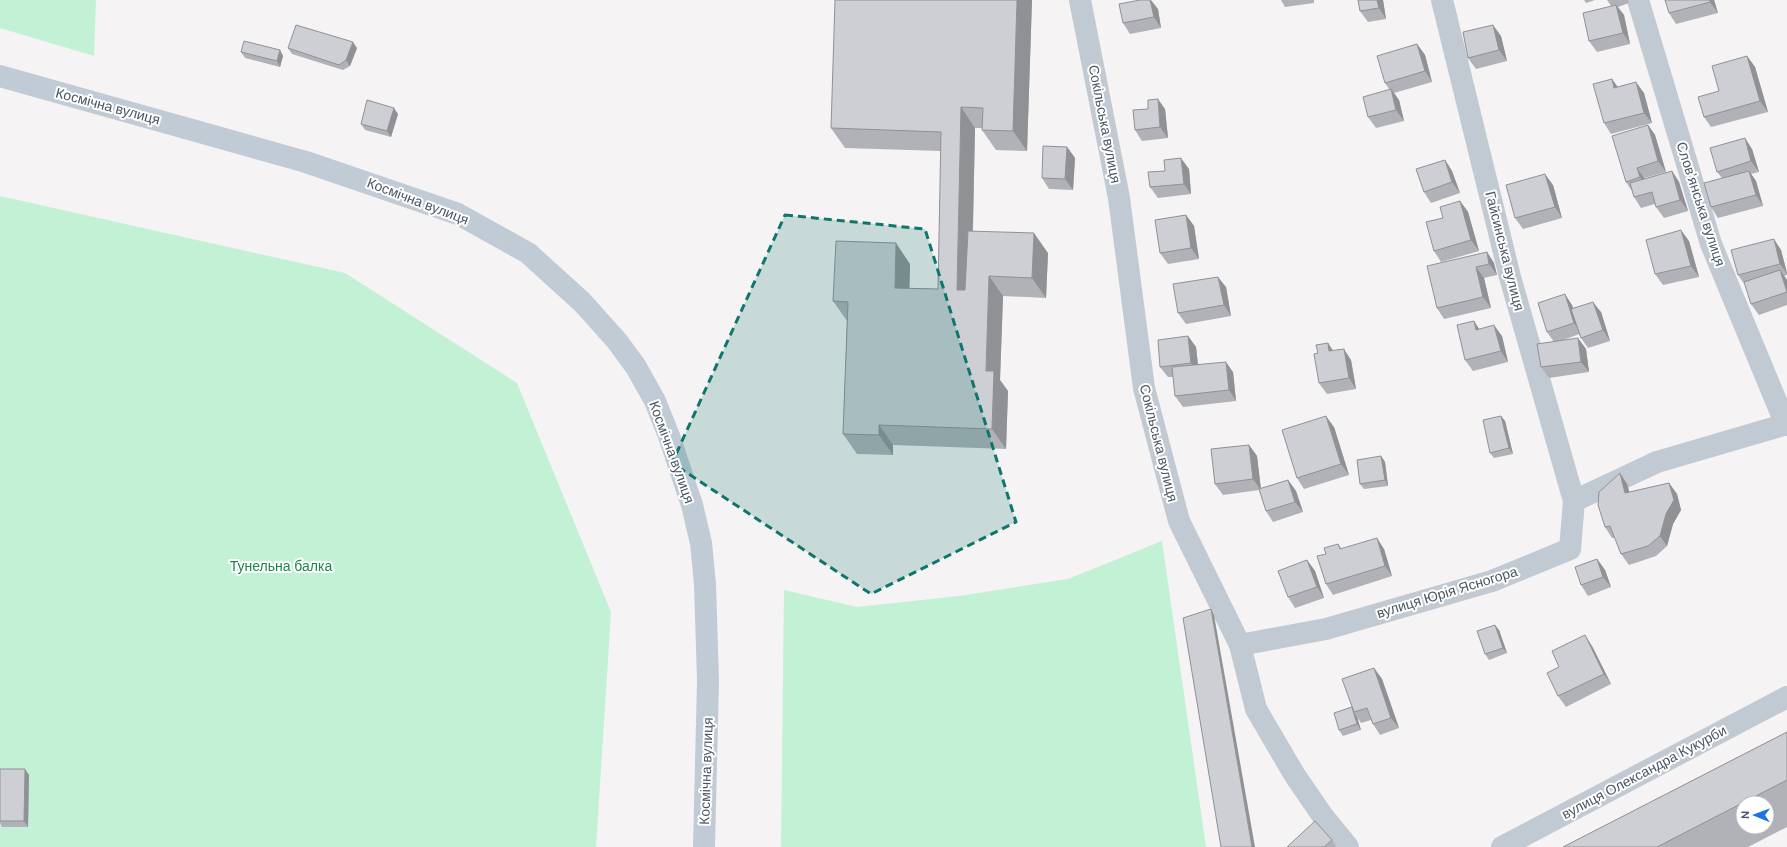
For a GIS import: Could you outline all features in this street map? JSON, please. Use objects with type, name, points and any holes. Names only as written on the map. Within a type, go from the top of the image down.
[{"type":"main road","name":"Космічна вулиця","points":[[0,76],[306,162],[458,214],[528,253],[582,302],[617,340],[636,367],[655,401],[669,436],[692,505],[700,543],[705,584],[708,680],[704,847]]},
{"type":"street","name":"Сокільська вулиця","points":[[1080,0],[1119,198],[1144,388],[1179,521],[1240,645],[1256,709],[1294,774],[1322,815],[1348,847]]},
{"type":"street","name":"Гайсинська вулиця","points":[[1442,0],[1510,277],[1574,501]]},
{"type":"street","name":"Словʼянська вулиця","points":[[1638,0],[1711,244],[1786,424]]},
{"type":"street","points":[[1574,501],[1656,462],[1786,424]]},
{"type":"street","name":"вулиця Юрія Ясногора","points":[[1240,645],[1326,629],[1492,581],[1570,549],[1574,501]]},
{"type":"street","name":"вулиця Олександра Кукурби","points":[[1502,847],[1787,697]]},
{"type":"highlighted area","points":[[785,215],[925,229],[1016,522],[871,594],[672,463]]},
{"type":"green space","points":[[0,0],[96,0],[94,56],[0,28]]},
{"type":"green space","name":"Тунельна балка","points":[[0,196],[345,273],[517,383],[611,612],[596,847],[0,847]]},
{"type":"green space","points":[[1162,541],[1206,847],[781,847],[784,590],[857,607],[959,596],[1068,579]]},
{"type":"building","points":[[835,0],[1017,0],[1013,131],[982,130],[983,108],[961,107],[957,290],[965,290],[968,231],[1034,233],[1032,278],[989,276],[986,371],[994,371],[992,429],[879,425],[879,435],[843,434],[848,302],[833,301],[836,241],[896,243],[895,288],[938,289],[941,132],[831,128]]},
{"type":"building","points":[[1140,0],[1150,0],[1154,17],[1123,23],[1119,4]]},
{"type":"building","points":[[1358,0],[1377,0],[1379,8],[1360,11]]},
{"type":"building","points":[[1665,0],[1710,0],[1710,2],[1669,13]]},
{"type":"building","points":[[1616,5],[1623,33],[1589,41],[1583,13]]},
{"type":"building","points":[[296,25],[353,42],[346,60],[339,65],[288,48]]},
{"type":"building","points":[[1493,25],[1499,50],[1468,58],[1463,32]]},
{"type":"building","points":[[244,41],[280,50],[277,61],[241,52]]},
{"type":"building","points":[[1417,44],[1425,71],[1385,83],[1377,56]]},
{"type":"building","points":[[1747,56],[1760,101],[1704,117],[1698,97],[1719,91],[1712,66]]},
{"type":"building","points":[[1612,79],[1614,88],[1636,82],[1644,113],[1604,123],[1593,84]]},
{"type":"building","points":[[1391,89],[1396,110],[1368,117],[1363,97]]},
{"type":"building","points":[[1158,99],[1160,127],[1135,130],[1133,110],[1148,109],[1148,100]]},
{"type":"building","points":[[367,100],[394,108],[387,131],[361,124]]},
{"type":"building","points":[[1648,125],[1658,161],[1637,168],[1640,177],[1626,182],[1612,136]]},
{"type":"building","points":[[1745,138],[1751,161],[1717,172],[1710,148]]},
{"type":"building","points":[[1043,146],[1067,147],[1065,179],[1042,178]]},
{"type":"building","points":[[1181,158],[1184,184],[1150,187],[1148,172],[1165,171],[1164,160]]},
{"type":"building","points":[[1445,160],[1452,182],[1424,192],[1416,169]]},
{"type":"building","points":[[1672,171],[1680,200],[1656,207],[1652,192],[1634,197],[1630,183]]},
{"type":"building","points":[[1749,171],[1756,195],[1711,207],[1704,183]]},
{"type":"building","points":[[1545,174],[1555,207],[1515,218],[1506,185]]},
{"type":"building","points":[[1460,201],[1471,240],[1434,251],[1426,222],[1443,218],[1440,207]]},
{"type":"building","points":[[1186,215],[1191,248],[1160,253],[1155,220]]},
{"type":"building","points":[[1681,230],[1691,266],[1655,274],[1646,240]]},
{"type":"building","points":[[1774,239],[1780,264],[1738,275],[1731,250]]},
{"type":"building","points":[[1487,252],[1489,264],[1476,267],[1483,297],[1437,308],[1427,266]]},
{"type":"building","points":[[1780,270],[1787,292],[1751,304],[1744,282]]},
{"type":"building","points":[[1218,277],[1224,305],[1178,313],[1173,284]]},
{"type":"building","points":[[1565,294],[1574,323],[1547,332],[1538,303]]},
{"type":"building","points":[[1593,302],[1603,330],[1581,338],[1571,309]]},
{"type":"building","points":[[1474,321],[1476,330],[1494,325],[1501,351],[1465,360],[1457,325]]},
{"type":"building","points":[[1188,336],[1191,363],[1160,367],[1158,340]]},
{"type":"building","points":[[1578,338],[1581,362],[1541,367],[1537,344]]},
{"type":"building","points":[[1328,343],[1329,351],[1344,349],[1349,378],[1319,383],[1314,354],[1318,353],[1316,345]]},
{"type":"building","points":[[1226,362],[1229,390],[1175,396],[1172,367]]},
{"type":"building","points":[[1326,416],[1341,464],[1297,478],[1282,430]]},
{"type":"building","points":[[1501,416],[1509,448],[1490,453],[1483,420]]},
{"type":"building","points":[[1249,445],[1253,479],[1215,484],[1211,449]]},
{"type":"building","points":[[1381,456],[1385,480],[1360,484],[1357,460]]},
{"type":"building","points":[[1620,473],[1625,493],[1669,483],[1674,500],[1666,514],[1660,536],[1648,546],[1621,554],[1610,526],[1605,527],[1598,505],[1599,492]]},
{"type":"building","points":[[1288,480],[1295,502],[1266,511],[1259,489]]},
{"type":"building","points":[[1377,538],[1385,566],[1326,584],[1317,556],[1326,554],[1324,548],[1338,544],[1340,549]]},
{"type":"building","points":[[1597,559],[1603,577],[1581,585],[1575,567]]},
{"type":"building","points":[[1307,560],[1317,587],[1288,597],[1278,571]]},
{"type":"building","points":[[1211,609],[1252,847],[1221,847],[1183,618]]},
{"type":"building","points":[[1495,625],[1503,648],[1485,654],[1477,631]]},
{"type":"building","points":[[1585,635],[1604,674],[1558,696],[1547,673],[1559,667],[1552,651]]},
{"type":"building","points":[[1374,668],[1391,718],[1373,724],[1367,708],[1354,712],[1342,679]]},
{"type":"building","points":[[1352,707],[1357,724],[1339,730],[1334,713]]},
{"type":"building","points":[[1787,732],[1787,780],[1758,795],[1735,795],[1735,807],[1657,847],[1563,847]]},
{"type":"building","points":[[0,769],[25,769],[24,821],[0,821]]},
{"type":"building","points":[[1315,821],[1332,840],[1324,847],[1287,847]]}]
